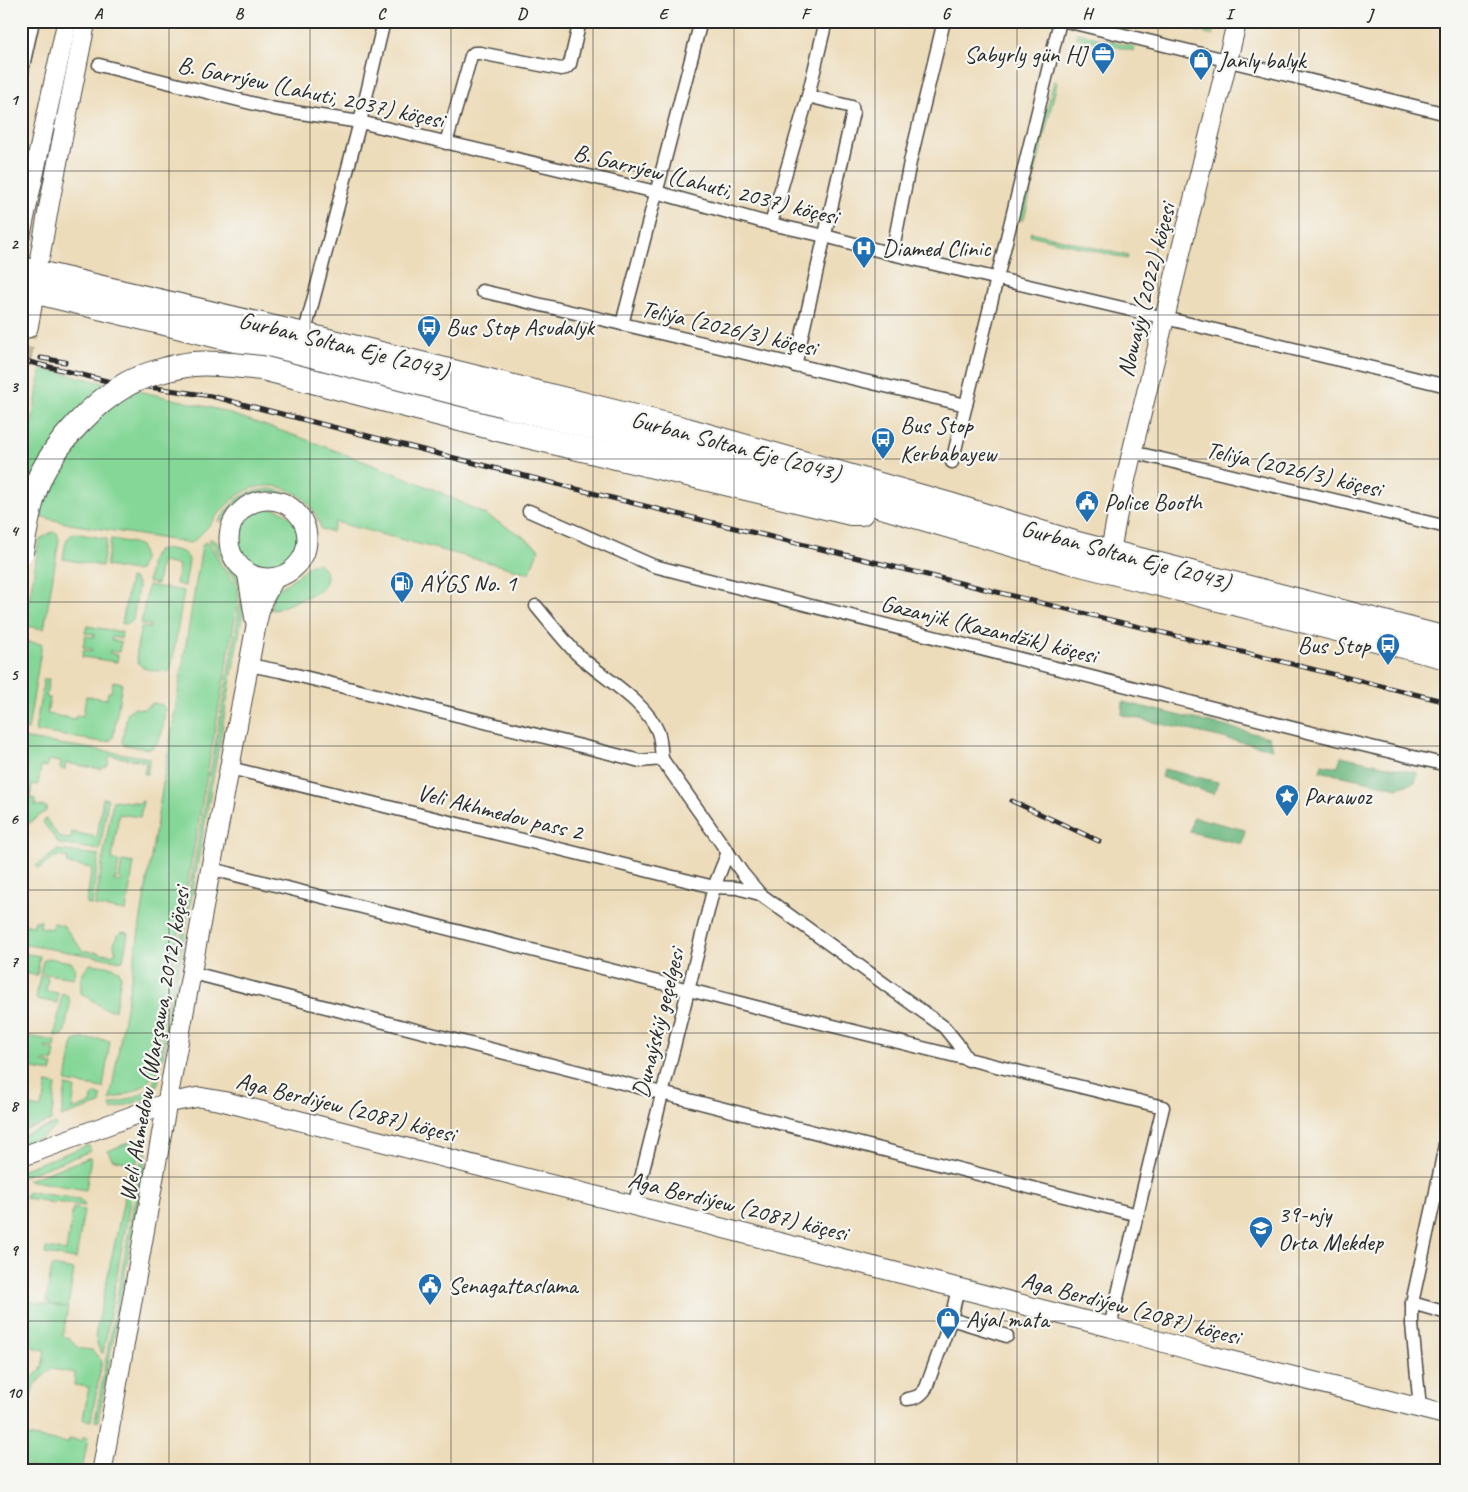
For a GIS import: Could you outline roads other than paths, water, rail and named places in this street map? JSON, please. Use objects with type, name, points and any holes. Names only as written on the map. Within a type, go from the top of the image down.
[{"type":"highway","name":"Gurban Soltan Eje (2043)","points":[[31,262],[304,335],[687,430],[950,505],[1109,562],[1447,657]]},
{"type":"highway","name":"Gurban Soltan Eje (2043)","points":[[26,297],[707,455],[1060,558],[1109,562],[1447,639]]},
{"type":"highway","points":[[21,552],[36,488],[42,474],[66,437],[91,412],[128,383],[160,371],[192,364],[224,364],[262,368],[498,429],[851,513],[906,512]]},
{"type":"street","points":[[21,75],[24,46],[34,21]]},
{"type":"street","points":[[21,234],[67,21]]},
{"type":"street","points":[[31,262],[50,200],[86,21]]},
{"type":"street","points":[[304,335],[360,122],[384,21]]},
{"type":"street","points":[[446,143],[471,56],[474,53],[561,69],[566,68],[570,64],[580,21]]},
{"type":"street","points":[[622,324],[701,21]]},
{"type":"street","points":[[771,224],[808,96],[826,21]]},
{"type":"street","points":[[892,254],[910,162],[944,21]]},
{"type":"street","points":[[952,462],[1060,21]]},
{"type":"street","points":[[1066,21],[1447,114]]},
{"type":"street","name":"Nowaýy (2022) köçesi","points":[[1109,562],[1117,516],[1132,452],[1237,21]]},
{"type":"street","name":"B. Garrýew (Lahuti, 2037) köçesi","points":[[99,65],[275,109],[360,122],[656,192],[771,224],[892,254],[1447,386]]},
{"type":"street","points":[[795,366],[854,112],[852,107],[808,96]]},
{"type":"street","name":"Teliýa (2026/3) köçesi","points":[[482,291],[966,406]]},
{"type":"street","points":[[26,297],[28,328]]},
{"type":"street","name":"Teliýa (2026/3) köçesi","points":[[1132,452],[1447,527]]},
{"type":"street","name":"Weli Ahmedow (Warşawa, 2012) köçesi","points":[[102,1471],[256,626],[262,601],[275,578],[294,569],[303,558],[308,544],[306,529],[300,516],[290,506],[277,501],[262,501],[248,505],[238,515],[231,528],[229,542],[233,556],[241,568],[247,572],[256,626]]},
{"type":"street","name":"Gazanjik (Kazandžik) köçesi","points":[[529,511],[654,566],[1312,733],[1447,765]]},
{"type":"street","points":[[247,572],[260,578],[275,578]]},
{"type":"street","points":[[536,606],[576,653],[620,689],[642,710],[657,731],[662,759],[760,894],[938,1022],[957,1043],[968,1060]]},
{"type":"street","points":[[249,665],[280,671],[640,761],[662,759]]},
{"type":"street","name":"Veli Akhmedov pass 2","points":[[230,768],[714,886],[737,888],[760,894]]},
{"type":"street","name":"Dunaýskiý geçelgesi","points":[[634,1206],[714,886],[728,852]]},
{"type":"street","points":[[212,869],[1163,1108],[1110,1327]]},
{"type":"street","points":[[192,973],[1138,1215]]},
{"type":"street","name":"Aga Berdiýew (2087) köçesi","points":[[21,1157],[168,1103],[199,1097],[222,1101],[958,1288],[1110,1327],[1204,1354],[1447,1415]]},
{"type":"street","points":[[1420,1408],[1412,1324],[1412,1304],[1447,1134]]},
{"type":"street","points":[[1434,1202],[1447,1184]]},
{"type":"street","points":[[907,1399],[921,1396],[926,1388],[951,1319],[958,1288]]},
{"type":"street","points":[[1412,1304],[1447,1313]]},
{"type":"street","points":[[951,1319],[1007,1336]]},
{"type":"tunnel","points":[[21,365],[28,328]]},
{"type":"railway","points":[[41,358],[65,362]]},
{"type":"railway","points":[[21,360],[107,381],[211,396],[604,496],[1447,702]]},
{"type":"railway","points":[[1012,801],[1099,841]]},
{"type":"place","name":"Sabyrly gün HJ","points":[[1103,75]]},
{"type":"place","name":"Janly balyk","points":[[1201,81]]},
{"type":"place","name":"Diamed Clinic","points":[[864,269]]},
{"type":"place","name":"Bus Stop Asudalyk","points":[[429,348]]},
{"type":"place","name":"Bus Stop Kerbabayew","points":[[883,460]]},
{"type":"place","name":"Police Booth","points":[[1087,523]]},
{"type":"place","name":"AÝGS No. 1","points":[[402,604]]},
{"type":"place","name":"Bus Stop","points":[[1388,666]]},
{"type":"place","name":"Parawoz","points":[[1287,817]]},
{"type":"place","name":"39-njy Orta Mekdep","points":[[1261,1249]]},
{"type":"place","name":"Senagattaslama","points":[[430,1306]]},
{"type":"place","name":"Aýal mata","points":[[948,1340]]}]
